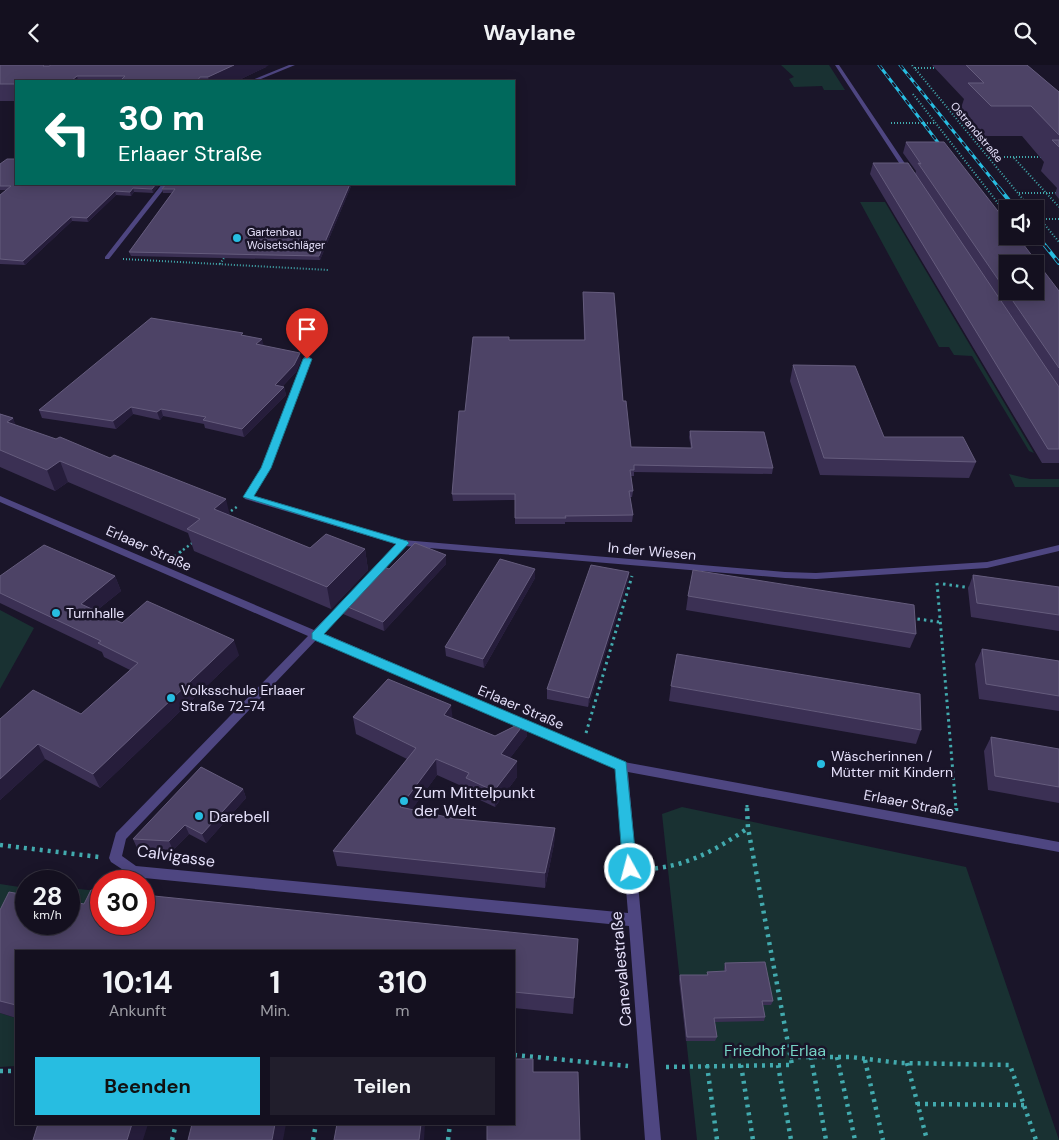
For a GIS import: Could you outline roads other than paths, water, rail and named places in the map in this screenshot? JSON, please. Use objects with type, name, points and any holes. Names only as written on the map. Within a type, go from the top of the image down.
[{"type":"street","points":[[255,80],[293,65]]},
{"type":"street","points":[[837,65],[916,184]]},
{"type":"street","points":[[107,258],[164,185]]},
{"type":"street","name":"In der Wiesen","points":[[307,359],[266,468],[248,497],[403,543],[798,576],[998,564],[1059,548]]},
{"type":"street","name":"Erlaaer Straße","points":[[0,499],[622,766],[1059,847]]},
{"type":"street","name":"Calvigasse","points":[[403,543],[316,636],[120,837],[114,858],[134,871],[634,920]]},
{"type":"street","name":"Canevalestraße","points":[[622,766],[653,1140]]},
{"type":"railway","points":[[879,65],[946,153]]},
{"type":"railway","points":[[900,65],[1000,189]]},
{"type":"railway","points":[[999,188],[1009,200]]},
{"type":"railway","points":[[1044,244],[1059,263]]},
{"type":"place","name":"Gartenbau Woisetschläger","points":[[237,238]]},
{"type":"place","name":"Turnhalle","points":[[56,613]]},
{"type":"place","name":"Volksschule Erlaaer Straße 72-74","points":[[171,698]]},
{"type":"place","name":"Wäscherinnen / Mütter mit Kindern","points":[[821,764]]},
{"type":"place","name":"Zum Mittelpunkt der Welt","points":[[404,801]]},
{"type":"place","name":"Darebell","points":[[199,816]]},
{"type":"park label","name":"Friedhof Erlaa","points":[[775,1050]]}]
